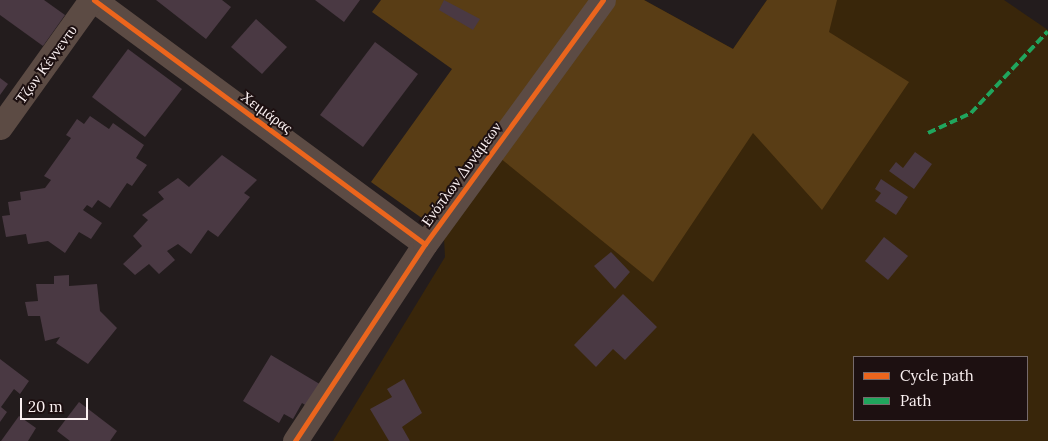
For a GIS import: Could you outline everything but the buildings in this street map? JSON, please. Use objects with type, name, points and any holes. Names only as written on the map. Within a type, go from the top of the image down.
[{"type":"street","name":"Τζων Κέννεντυ","points":[[0,127],[93,0]]},
{"type":"street","name":"Χειμάρας","points":[[93,0],[425,244]]},
{"type":"street","name":"Ενόπλων Δυνάμεων","points":[[295,441],[425,244],[603,0]]},
{"type":"shaded area","points":[[381,0],[593,0],[433,226],[371,182],[452,69],[372,12]]},
{"type":"shaded area","points":[[612,0],[644,0],[733,49],[767,0],[837,0],[829,32],[909,82],[822,210],[753,133],[653,282],[500,158]]},
{"type":"shaded area","points":[[619,0],[644,0],[733,49],[767,0],[1004,0],[1048,30],[1048,441],[333,441],[445,257],[444,238]]},
{"type":"marked path","points":[[928,133],[971,113],[1048,31]]},
{"type":"cycle path","points":[[94,0],[425,244]]},
{"type":"cycle path","points":[[295,441],[425,244],[603,0]]}]
